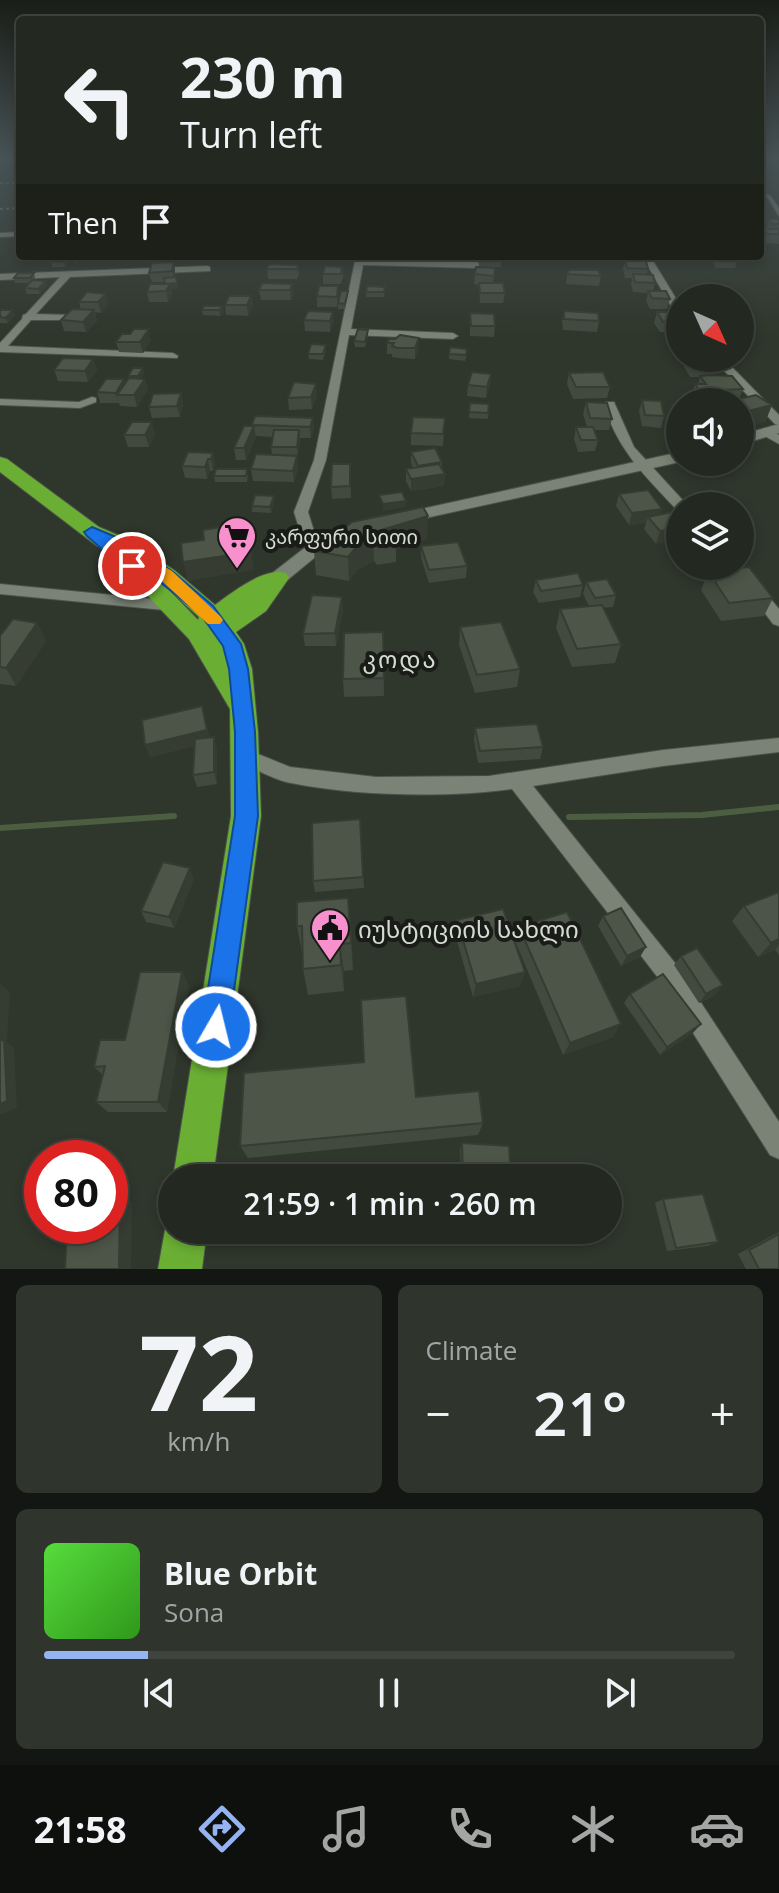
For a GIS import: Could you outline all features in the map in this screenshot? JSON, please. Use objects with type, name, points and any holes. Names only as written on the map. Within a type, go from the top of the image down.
[{"type":"highway","points":[[0,463],[92,532],[174,606],[210,627],[241,704]]},
{"type":"highway","points":[[92,532],[118,543],[166,575],[235,652]]},
{"type":"highway","points":[[210,627],[278,578]]},
{"type":"highway","points":[[210,627],[246,617],[267,597],[278,578]]},
{"type":"highway","points":[[195,1164],[246,816],[246,757],[235,652],[246,617]]},
{"type":"highway","points":[[180,1269],[184,1244]]},
{"type":"street","points":[[148,272],[164,260]]},
{"type":"street","points":[[313,550],[301,512],[320,460],[359,260]]},
{"type":"street","points":[[379,260],[477,265]]},
{"type":"street","points":[[648,260],[666,290]]},
{"type":"street","points":[[0,277],[207,269]]},
{"type":"street","points":[[0,349],[67,275]]},
{"type":"street","points":[[26,317],[73,318]]},
{"type":"street","points":[[347,332],[453,336]]},
{"type":"street","points":[[0,349],[173,356]]},
{"type":"street","points":[[728,372],[776,430],[754,436]]},
{"type":"street","points":[[0,402],[80,405],[92,400]]},
{"type":"street","points":[[610,404],[615,427],[629,454],[668,492]]},
{"type":"street","points":[[385,523],[666,460]]},
{"type":"street","points":[[278,578],[313,550],[359,531]]},
{"type":"street","points":[[748,580],[779,620]]},
{"type":"street","points":[[0,589],[174,606]]},
{"type":"street","points":[[246,757],[289,775],[376,785],[489,784],[779,745]]},
{"type":"street","points":[[517,780],[667,971],[779,1146]]},
{"type":"building","points":[[768,219],[779,219],[779,224],[772,224]]},
{"type":"building","points":[[764,229],[779,229],[779,234],[767,234]]},
{"type":"building","points":[[625,260],[646,261],[648,269],[627,268]]},
{"type":"building","points":[[174,262],[172,271],[149,273],[152,263]]},
{"type":"building","points":[[269,264],[298,265],[297,269],[267,269]]},
{"type":"building","points":[[325,266],[342,267],[341,274],[323,274]]},
{"type":"building","points":[[476,267],[495,268],[494,276],[475,274]]},
{"type":"building","points":[[568,270],[598,270],[601,276],[568,274]]},
{"type":"building","points":[[18,273],[34,273],[30,278],[14,278]]},
{"type":"building","points":[[633,274],[653,275],[655,283],[635,282]]},
{"type":"building","points":[[176,277],[177,283],[165,284],[164,278]]},
{"type":"building","points":[[32,280],[46,281],[38,289],[25,288]]},
{"type":"building","points":[[262,283],[292,284],[290,290],[259,290]]},
{"type":"building","points":[[479,283],[503,283],[505,293],[480,293]]},
{"type":"building","points":[[150,284],[170,284],[166,291],[147,292]]},
{"type":"building","points":[[319,286],[338,286],[337,297],[317,296]]},
{"type":"building","points":[[367,286],[385,287],[384,292],[366,292]]},
{"type":"building","points":[[341,291],[348,291],[345,304],[338,303]]},
{"type":"building","points":[[648,291],[666,291],[666,299],[652,298]]},
{"type":"building","points":[[87,292],[106,294],[98,302],[79,302]]},
{"type":"building","points":[[229,296],[251,296],[247,305],[225,305]]},
{"type":"building","points":[[204,306],[223,306],[219,310],[202,310]]},
{"type":"building","points":[[72,309],[94,310],[83,322],[61,320]]},
{"type":"building","points":[[0,310],[13,310],[6,318],[0,317]]},
{"type":"building","points":[[308,311],[333,312],[330,321],[304,320]]},
{"type":"building","points":[[564,311],[598,313],[599,321],[564,319]]},
{"type":"building","points":[[657,312],[666,312],[666,322]]},
{"type":"building","points":[[470,313],[494,314],[495,326],[471,326]]},
{"type":"building","points":[[134,329],[149,329],[140,342],[116,342],[122,334],[130,334]]},
{"type":"building","points":[[358,329],[368,330],[365,342],[354,341]]},
{"type":"building","points":[[400,335],[419,338],[415,348],[397,348],[392,346],[394,343],[387,343]]},
{"type":"building","points":[[311,344],[326,345],[323,354],[308,354]]},
{"type":"building","points":[[450,347],[467,349],[466,355],[449,354]]},
{"type":"building","points":[[63,358],[93,359],[85,371],[54,370]]},
{"type":"building","points":[[133,368],[143,368],[138,376],[128,376]]},
{"type":"building","points":[[472,372],[491,374],[487,387],[468,385]]},
{"type":"building","points":[[603,372],[610,387],[576,387],[569,373]]},
{"type":"building","points":[[700,376],[732,376],[742,388],[698,388],[695,384],[706,384]]},
{"type":"building","points":[[129,378],[145,379],[134,395],[117,395]]},
{"type":"building","points":[[106,379],[124,379],[116,393],[97,392]]},
{"type":"building","points":[[294,382],[316,384],[311,397],[288,398]]},
{"type":"building","points":[[181,393],[177,406],[149,407],[153,394]]},
{"type":"building","points":[[756,395],[772,405],[754,410]]},
{"type":"building","points":[[642,400],[661,401],[664,416],[645,415]]},
{"type":"building","points":[[586,402],[607,403],[612,419],[590,418]]},
{"type":"building","points":[[470,403],[489,404],[488,413],[469,412]]},
{"type":"building","points":[[255,416],[313,418],[310,427],[252,425]]},
{"type":"building","points":[[413,417],[445,418],[443,434],[411,433]]},
{"type":"building","points":[[132,422],[152,422],[145,435],[124,435]]},
{"type":"building","points":[[244,426],[254,426],[244,448],[234,448]]},
{"type":"building","points":[[576,427],[593,427],[598,440],[581,440]]},
{"type":"building","points":[[274,430],[299,430],[297,447],[271,447]]},
{"type":"building","points":[[435,448],[442,462],[418,466],[411,452]]},
{"type":"building","points":[[188,452],[213,453],[205,467],[182,466]]},
{"type":"building","points":[[256,454],[297,456],[293,471],[251,469]]},
{"type":"building","points":[[332,464],[350,464],[350,486],[331,487]]},
{"type":"building","points":[[439,464],[445,474],[411,479],[406,469]]},
{"type":"building","points":[[216,469],[247,469],[246,476],[214,476]]},
{"type":"building","points":[[648,490],[662,509],[632,513],[619,494]]},
{"type":"building","points":[[402,492],[406,501],[383,504],[379,495]]},
{"type":"building","points":[[255,495],[274,496],[270,507],[252,506]]},
{"type":"building","points":[[423,507],[428,516],[375,532],[379,535],[394,532],[396,539],[377,541],[373,538],[356,547],[348,557],[314,551],[352,522]]},
{"type":"building","points":[[666,513],[666,530],[660,531],[648,517]]},
{"type":"building","points":[[246,523],[251,552],[183,562],[181,543],[204,540],[203,530]]},
{"type":"building","points":[[458,542],[467,566],[429,570],[421,546]]},
{"type":"building","points":[[578,573],[583,585],[541,591],[536,580]]},
{"type":"building","points":[[754,573],[773,598],[729,603],[714,580],[754,580]]},
{"type":"building","points":[[607,579],[616,595],[595,598],[586,582]]},
{"type":"building","points":[[312,595],[342,597],[335,633],[303,634]]},
{"type":"building","points":[[602,605],[621,644],[577,649],[560,609]]},
{"type":"building","points":[[13,619],[37,623],[6,668],[0,667],[0,636]]},
{"type":"building","points":[[501,622],[520,669],[477,675],[460,627]]},
{"type":"building","points":[[383,632],[384,678],[343,679],[344,633]]},
{"type":"building","points":[[202,706],[207,730],[145,745],[142,720]]},
{"type":"building","points":[[537,724],[543,747],[480,751],[475,728]]},
{"type":"building","points":[[214,737],[214,772],[193,775],[195,739]]},
{"type":"building","points":[[360,819],[363,877],[313,881],[312,823]]},
{"type":"building","points":[[163,862],[190,868],[169,917],[141,911]]},
{"type":"building","points":[[779,892],[779,939],[771,943],[744,906]]},
{"type":"building","points":[[348,898],[351,943],[340,944],[341,965],[303,969],[302,926],[297,926],[297,902]]},
{"type":"building","points":[[621,908],[646,947],[627,956],[603,916]]},
{"type":"building","points":[[503,909],[525,972],[476,984],[457,920]]},
{"type":"building","points":[[567,912],[621,1024],[570,1043],[519,927]]},
{"type":"building","points":[[697,948],[723,985],[706,994],[681,956]]},
{"type":"building","points":[[140,972],[182,972],[158,1102],[96,1102],[105,1066],[94,1067],[100,1040],[125,1040]]},
{"type":"building","points":[[663,974],[701,1024],[667,1047],[630,994]]},
{"type":"building","points":[[406,996],[416,1097],[479,1091],[483,1123],[240,1146],[244,1073],[364,1062],[361,1000]]},
{"type":"building","points":[[4,1039],[7,1101],[0,1104],[0,1041]]},
{"type":"building","points":[[462,1143],[509,1146],[510,1164],[463,1164]]},
{"type":"building","points":[[703,1194],[718,1242],[676,1248],[663,1199]]},
{"type":"building","points":[[779,1234],[779,1269],[759,1269],[749,1250]]},
{"type":"building","points":[[66,1244],[119,1244],[119,1269],[65,1269]]},
{"type":"waterway","points":[[569,817],[702,815],[779,807]]},
{"type":"waterway","points":[[0,828],[174,816]]},
{"type":"slow traffic","points":[[117,543],[166,575],[214,620]]},
{"type":"place","name":"კარფური სითი","points":[[237,570]]},
{"type":"place","name":"იუსტიციის სახლი","points":[[330,962]]},
{"type":"district","name":"კოდა","points":[[400,658]]},
{"type":"route","points":[[132,566],[92,532],[118,543],[166,575],[207,611],[232,644],[239,669],[245,732],[246,816],[216,1027]]}]
